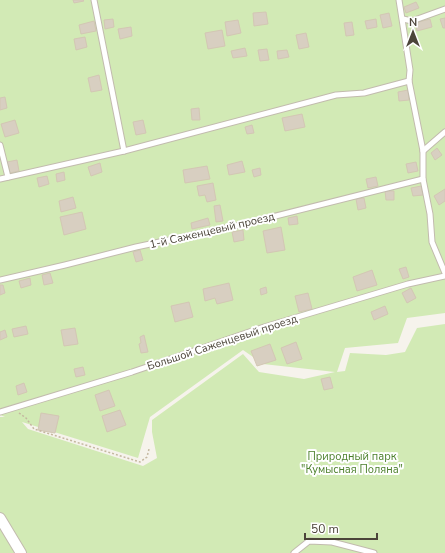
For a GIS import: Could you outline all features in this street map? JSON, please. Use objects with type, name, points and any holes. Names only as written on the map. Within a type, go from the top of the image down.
[{"type":"street","points":[[0,518],[21,553]]},
{"type":"lane","points":[[94,0],[124,151]]},
{"type":"lane","points":[[399,0],[410,70],[409,81],[423,151],[423,179],[430,214],[432,242],[445,274]]},
{"type":"lane","points":[[403,19],[412,21],[445,9]]},
{"type":"lane","points":[[0,179],[124,151],[336,95],[364,93],[409,81]]},
{"type":"lane","points":[[423,151],[445,132]]},
{"type":"lane","points":[[0,145],[8,177]]},
{"type":"lane","name":"1-й Саженцевый проезд","points":[[0,280],[136,247],[240,225],[423,179]]},
{"type":"lane","name":"Большой Саженцевый проезд","points":[[0,412],[132,372],[264,327],[445,274]]},
{"type":"lane","points":[[294,553],[309,541],[332,542],[374,553]]},
{"type":"path","points":[[13,408],[26,418],[34,429],[140,462],[147,457],[149,449]]},
{"type":"green space","name":"Природный парк \"Кумысная Поляна\"","points":[[0,0],[445,0],[445,313],[407,318],[398,343],[345,348],[337,372],[345,371],[350,353],[386,355],[405,352],[417,328],[445,324],[445,553],[0,553],[0,417],[5,417],[0,415]],"holes":[[[243,350],[263,364],[335,372],[304,379],[259,372],[243,354],[152,420],[152,432],[157,458],[143,466],[28,429],[22,422],[138,458],[150,417]]]},
{"type":"building","points":[[73,0],[83,0],[84,1],[74,3]]},
{"type":"building","points":[[416,2],[419,8],[406,13],[404,7]]},
{"type":"building","points":[[266,12],[268,24],[254,26],[253,13]]},
{"type":"building","points":[[389,13],[392,26],[383,28],[380,15]]},
{"type":"building","points":[[445,18],[445,28],[443,28],[440,19]]},
{"type":"building","points":[[113,19],[114,27],[105,29],[104,20]]},
{"type":"building","points":[[376,19],[377,27],[367,29],[365,21]]},
{"type":"building","points":[[430,19],[432,27],[417,31],[415,23]]},
{"type":"building","points":[[238,20],[241,33],[227,36],[225,22]]},
{"type":"building","points":[[94,21],[96,31],[81,34],[79,25]]},
{"type":"building","points":[[352,22],[354,35],[346,36],[344,23]]},
{"type":"building","points":[[131,27],[132,36],[120,39],[118,29]]},
{"type":"building","points":[[222,30],[225,46],[208,49],[205,33]]},
{"type":"building","points":[[306,33],[309,47],[299,49],[296,35]]},
{"type":"building","points":[[85,37],[87,47],[76,50],[74,39]]},
{"type":"building","points":[[245,48],[247,56],[233,58],[231,51]]},
{"type":"building","points":[[267,49],[269,60],[260,61],[258,50]]},
{"type":"building","points":[[287,50],[289,57],[278,59],[277,51]]},
{"type":"building","points":[[99,75],[102,90],[91,92],[88,78]]},
{"type":"building","points":[[408,90],[409,100],[399,101],[398,92]]},
{"type":"building","points":[[5,97],[7,108],[0,110],[0,98]]},
{"type":"building","points":[[199,108],[200,120],[192,120],[191,109]]},
{"type":"building","points":[[302,114],[305,127],[285,131],[282,118]]},
{"type":"building","points":[[15,120],[19,133],[5,137],[1,124]]},
{"type":"building","points":[[143,120],[146,133],[136,135],[133,122]]},
{"type":"building","points":[[252,125],[254,133],[247,134],[245,127]]},
{"type":"building","points":[[437,148],[442,155],[435,160],[431,153]]},
{"type":"building","points":[[17,160],[19,171],[10,173],[7,162]]},
{"type":"building","points":[[242,161],[245,172],[229,175],[227,165]]},
{"type":"building","points":[[416,162],[418,171],[408,173],[406,164]]},
{"type":"building","points":[[100,163],[102,172],[91,176],[88,167]]},
{"type":"building","points":[[207,166],[210,179],[185,183],[183,170]]},
{"type":"building","points":[[260,168],[261,175],[254,177],[252,170]]},
{"type":"building","points":[[64,172],[65,180],[57,182],[56,174]]},
{"type":"building","points":[[47,176],[49,184],[39,187],[37,178]]},
{"type":"building","points":[[376,177],[378,186],[368,188],[366,179]]},
{"type":"building","points":[[213,183],[216,200],[207,202],[205,195],[199,196],[197,186]]},
{"type":"building","points":[[421,186],[423,195],[413,196],[411,188]]},
{"type":"building","points":[[445,189],[445,201],[439,205],[434,196]]},
{"type":"building","points":[[385,191],[394,191],[394,200],[386,200]]},
{"type":"building","points":[[73,197],[76,208],[61,212],[59,201]]},
{"type":"building","points":[[364,198],[366,208],[358,210],[356,199]]},
{"type":"building","points":[[220,205],[223,221],[216,222],[214,206]]},
{"type":"building","points":[[82,212],[86,229],[64,235],[60,217]]},
{"type":"building","points":[[297,216],[298,224],[289,225],[288,218]]},
{"type":"building","points":[[208,218],[210,225],[192,229],[191,223]]},
{"type":"building","points":[[281,227],[285,250],[267,253],[263,231]]},
{"type":"building","points":[[243,230],[244,240],[234,242],[232,232]]},
{"type":"building","points":[[140,250],[143,260],[136,262],[133,252]]},
{"type":"building","points":[[406,267],[409,277],[403,279],[399,269]]},
{"type":"building","points":[[372,270],[377,285],[357,291],[353,277]]},
{"type":"building","points":[[50,273],[53,283],[44,285],[42,275]]},
{"type":"building","points":[[30,278],[31,285],[21,288],[19,281]]},
{"type":"building","points":[[229,283],[233,300],[217,304],[215,298],[205,301],[203,289]]},
{"type":"building","points":[[0,285],[3,285],[5,293],[0,295]]},
{"type":"building","points":[[266,287],[267,293],[261,295],[260,289]]},
{"type":"building","points":[[411,288],[416,298],[407,303],[402,293]]},
{"type":"building","points":[[308,293],[312,309],[299,312],[295,296]]},
{"type":"building","points":[[189,302],[193,317],[175,322],[171,306]]},
{"type":"building","points":[[385,306],[388,314],[374,320],[371,312]]},
{"type":"building","points":[[26,326],[28,334],[14,337],[12,329]]},
{"type":"building","points":[[75,328],[78,344],[64,346],[61,330]]},
{"type":"building","points":[[5,330],[7,337],[0,340],[0,332]]},
{"type":"building","points":[[144,335],[148,352],[141,353],[139,344],[141,343],[140,337]]},
{"type":"building","points":[[296,342],[302,359],[287,364],[281,348]]},
{"type":"building","points":[[270,344],[276,360],[257,366],[251,351]]},
{"type":"building","points":[[83,367],[85,375],[76,377],[74,369]]},
{"type":"building","points":[[330,377],[333,388],[324,390],[321,379]]},
{"type":"building","points":[[24,383],[27,392],[18,395],[16,386]]},
{"type":"building","points":[[109,390],[115,406],[100,411],[95,395]]},
{"type":"building","points":[[120,410],[126,425],[107,432],[102,416]]},
{"type":"building","points":[[41,413],[59,416],[55,433],[38,430]]}]
